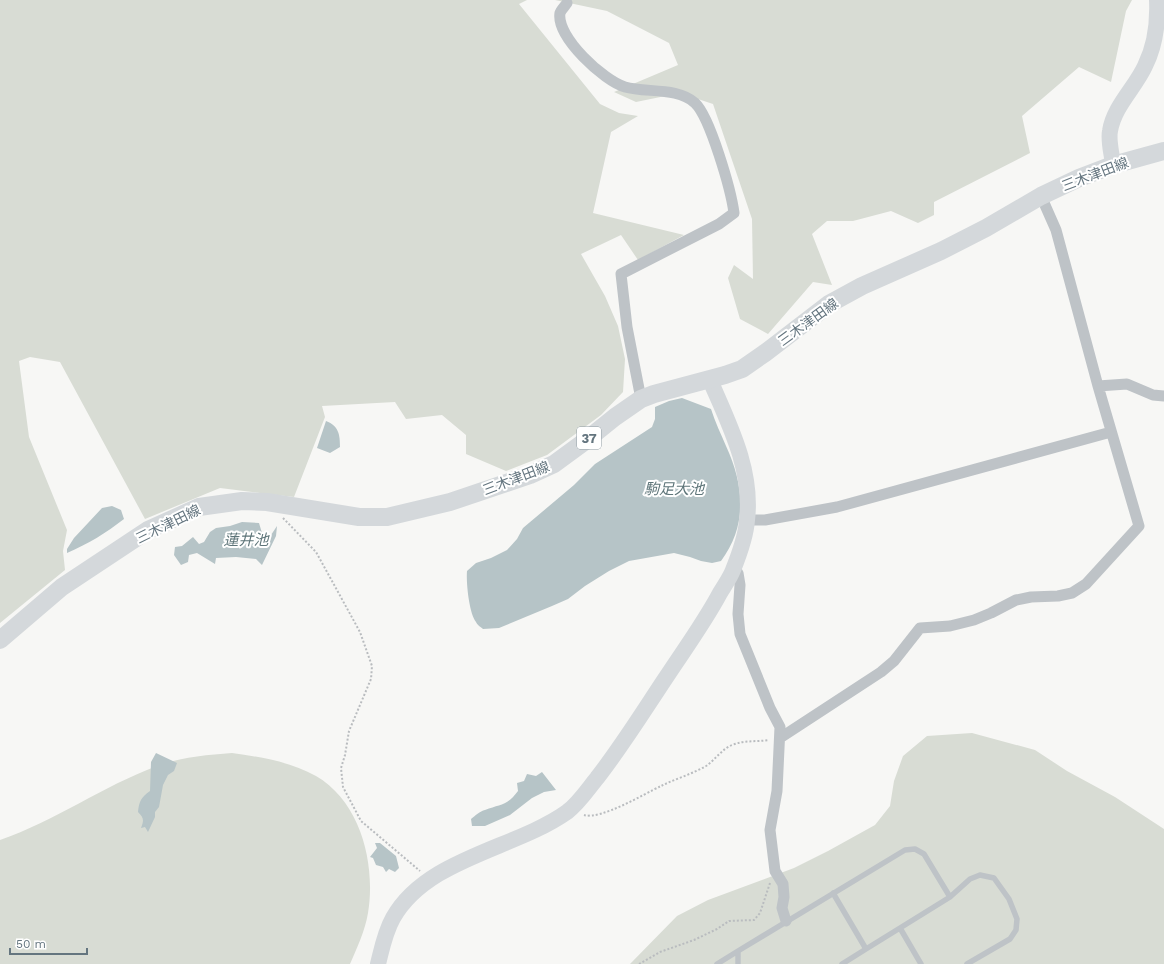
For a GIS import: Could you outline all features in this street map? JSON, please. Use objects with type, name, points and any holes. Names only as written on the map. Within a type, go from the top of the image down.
[{"type":"main road","name":"三木津田線","points":[[0,640],[62,587],[148,530],[199,507],[242,501],[284,505],[359,517],[387,517],[450,502],[530,476],[554,464],[641,399],[725,376],[742,369],[829,304],[862,286],[941,251],[986,228],[1041,196],[1079,178],[1112,165],[1164,152]]},
{"type":"street","points":[[1112,165],[1110,132],[1115,115],[1145,66],[1154,41],[1158,16],[1158,0]]},
{"type":"street","points":[[567,3],[560,12],[561,25],[570,41],[592,65],[612,82],[624,87],[667,92],[689,98],[696,104],[706,121],[732,197],[734,213],[719,224],[621,274],[627,328],[641,399]]},
{"type":"street","points":[[780,738],[881,672],[894,661],[920,628],[950,626],[974,620],[1016,600],[1031,597],[1058,596],[1072,593],[1086,584],[1139,526],[1098,386],[1056,230],[1041,196]]},
{"type":"street","points":[[378,964],[383,943],[394,917],[411,896],[434,876],[464,860],[543,827],[569,810],[584,795],[615,755],[711,609],[733,571],[742,546],[748,520],[748,496],[745,473],[735,440],[710,380]]},
{"type":"street","points":[[1098,386],[1127,384],[1153,395],[1164,396]]},
{"type":"street","points":[[748,520],[765,520],[837,507],[1111,432]]},
{"type":"street","points":[[733,571],[738,573],[740,585],[738,614],[740,634],[770,708],[780,727],[777,791],[770,830],[775,871],[783,884],[784,897],[782,908],[786,922]]},
{"type":"lane","points":[[717,964],[905,850],[915,849],[924,854],[950,897]]},
{"type":"lane","points":[[842,964],[950,897],[970,879],[980,875],[994,878],[1009,899],[1017,919],[1016,930],[1010,939],[967,964]]},
{"type":"lane","points":[[833,894],[866,949]]},
{"type":"lane","points":[[900,928],[921,964]]},
{"type":"lane","points":[[738,951],[738,964]]},
{"type":"path","points":[[284,505],[284,519],[316,552],[360,632],[372,666],[371,679],[350,731],[341,768],[343,787],[361,821],[419,870],[434,876]]},
{"type":"path","points":[[569,810],[587,816],[595,815],[619,807],[645,793],[706,766],[730,746],[742,742],[780,738]]},
{"type":"path","points":[[639,964],[660,952],[694,940],[717,929],[729,921],[754,920],[760,913],[768,887],[775,871]]},
{"type":"shaded area","points":[[0,0],[527,0],[519,4],[600,104],[619,113],[638,116],[611,132],[593,213],[684,235],[638,260],[621,235],[581,254],[605,296],[618,326],[625,359],[623,392],[601,415],[547,455],[506,471],[466,454],[466,435],[442,415],[406,419],[395,402],[322,406],[325,417],[294,497],[220,488],[145,519],[60,362],[30,357],[19,361],[29,437],[67,530],[63,551],[65,570],[0,623]]},
{"type":"shaded area","points":[[555,0],[1132,0],[1126,11],[1111,82],[1079,67],[1022,116],[1030,153],[934,202],[934,215],[918,223],[891,211],[853,221],[827,221],[812,234],[832,285],[813,282],[768,334],[740,319],[728,278],[734,265],[753,279],[752,219],[713,104],[680,93],[636,102],[614,92],[678,65],[669,43],[607,11]]},
{"type":"shaded area","points":[[972,733],[1035,750],[1067,771],[1115,797],[1164,829],[1164,964],[630,964],[677,916],[708,900],[794,868],[875,825],[890,806],[894,781],[903,756],[927,736]]},
{"type":"shaded area","points":[[232,753],[265,758],[296,767],[316,776],[331,787],[344,802],[354,818],[362,836],[367,855],[370,875],[370,894],[365,926],[350,964],[0,964],[0,840],[40,823],[117,783],[157,766],[185,758]]},
{"type":"water","name":"駒足大池","points":[[682,398],[711,409],[737,475],[740,505],[739,519],[736,533],[730,547],[721,561],[712,563],[674,553],[629,561],[609,571],[568,599],[552,606],[499,628],[483,629],[478,625],[470,605],[467,571],[476,563],[507,550],[517,539],[523,528],[574,485],[595,464],[652,427],[655,419],[655,407],[669,401]]},
{"type":"water","points":[[326,421],[334,425],[338,431],[340,439],[340,447],[330,453],[317,448]]},
{"type":"water","points":[[112,506],[121,510],[124,519],[97,538],[67,553],[67,549],[74,538],[102,508]]},
{"type":"water","name":"蓮井池","points":[[242,522],[259,523],[262,533],[271,535],[277,526],[276,536],[262,565],[256,559],[236,557],[216,558],[215,564],[197,553],[189,555],[188,562],[181,565],[174,555],[175,547],[182,546],[193,537],[199,544],[204,542],[210,532],[216,528]]},
{"type":"water","points":[[156,753],[177,763],[174,771],[168,775],[163,785],[159,807],[155,812],[155,817],[148,832],[145,827],[141,828],[143,819],[138,812],[141,800],[144,795],[150,791],[151,762]]},
{"type":"water","points":[[542,772],[556,790],[544,792],[532,798],[510,815],[485,826],[472,826],[471,819],[479,812],[503,804],[514,796],[518,791],[517,783],[524,781],[527,774],[536,776]]},
{"type":"water","points":[[375,843],[380,843],[396,856],[399,868],[395,872],[389,869],[386,872],[383,867],[376,865],[373,858],[370,857],[377,848]]}]
